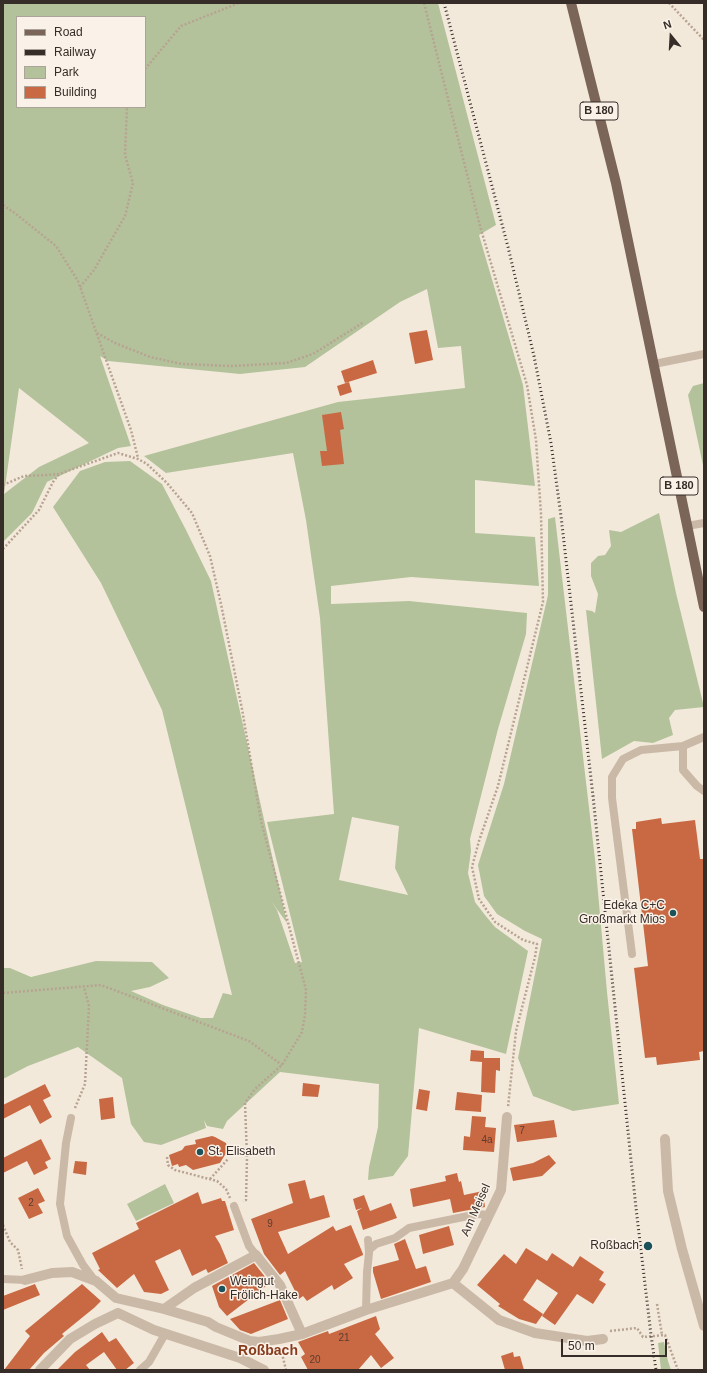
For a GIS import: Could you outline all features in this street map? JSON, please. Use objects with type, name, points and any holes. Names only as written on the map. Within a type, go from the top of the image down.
[{"type":"main road","name":"B 180","points":[[570,3],[616,183],[704,607]]},
{"type":"street","name":"Am Meisel","points":[[453,1283],[463,1269],[501,1190],[507,1117]]},
{"type":"street","points":[[665,1139],[668,1191],[682,1249],[704,1326]]},
{"type":"street","points":[[164,1309],[194,1288],[256,1255],[280,1285],[302,1334]]},
{"type":"street","points":[[24,1280],[52,1273],[72,1272],[96,1282],[116,1298],[164,1309],[208,1322],[250,1341],[259,1342],[302,1334],[366,1310],[453,1283],[499,1320],[535,1333],[587,1341],[603,1339]]},
{"type":"street","points":[[116,1298],[118,1313]]},
{"type":"street","points":[[118,1313],[165,1334],[240,1358],[264,1370]]},
{"type":"street","points":[[40,1370],[70,1339],[118,1313]]},
{"type":"lane","points":[[654,364],[704,354]]},
{"type":"lane","points":[[687,526],[704,523]]},
{"type":"lane","points":[[632,954],[612,798],[612,777],[623,759],[641,750],[683,746],[704,737]]},
{"type":"lane","points":[[683,746],[683,770],[698,786],[704,790]]},
{"type":"lane","points":[[71,1118],[65,1155],[60,1204],[67,1236],[83,1265],[96,1282]]},
{"type":"lane","points":[[234,1206],[249,1246],[256,1255]]},
{"type":"lane","points":[[369,1250],[376,1244],[395,1238],[409,1228],[478,1214],[489,1215]]},
{"type":"lane","points":[[366,1310],[369,1250],[368,1240]]},
{"type":"lane","points":[[3,1279],[24,1280]]},
{"type":"lane","points":[[140,1370],[149,1362],[165,1334]]},
{"type":"path","points":[[146,68],[181,26],[239,3]]},
{"type":"path","points":[[424,3],[480,226],[527,385],[536,448],[541,514],[543,602],[498,786],[479,841],[472,867],[479,899],[495,922],[523,940],[536,944],[535,957],[516,1031],[507,1117]]},
{"type":"path","points":[[669,3],[704,40]]},
{"type":"path","points":[[80,287],[94,270],[125,216],[133,183],[125,155],[127,108]]},
{"type":"path","points":[[3,205],[56,246],[78,281],[131,430],[138,459]]},
{"type":"path","points":[[97,333],[115,343],[157,358],[182,364],[232,366],[286,363],[313,354],[364,322]]},
{"type":"path","points":[[3,485],[24,476],[47,476],[59,474],[118,453],[138,459],[147,464],[167,482],[192,513],[211,563],[221,604],[242,709],[261,821],[306,990],[305,1015],[302,1032],[282,1064],[256,1089],[245,1103],[247,1157],[246,1200],[234,1206]]},
{"type":"path","points":[[3,550],[39,510],[53,482],[59,474]]},
{"type":"path","points":[[3,993],[102,985],[249,1041],[282,1064]]},
{"type":"path","points":[[71,1118],[85,1084],[89,1006],[84,987]]},
{"type":"path","points":[[167,1157],[168,1165],[175,1170],[217,1181],[226,1189]]},
{"type":"path","points":[[210,1179],[228,1159]]},
{"type":"path","points":[[3,1225],[10,1242],[18,1250],[24,1280]]},
{"type":"path","points":[[657,1304],[662,1335]]},
{"type":"path","points":[[603,1339],[610,1331],[637,1328],[643,1337],[665,1335],[678,1370]]},
{"type":"path","points":[[279,1339],[286,1370]]},
{"type":"green space","points":[[3,3],[438,3],[496,225],[479,235],[523,385],[535,486],[475,480],[475,533],[535,537],[539,586],[411,577],[331,586],[331,604],[409,601],[527,613],[526,634],[498,729],[470,839],[471,851],[468,873],[475,902],[485,915],[495,927],[528,951],[506,1054],[419,1028],[408,1156],[393,1176],[368,1180],[369,1167],[378,1127],[379,1084],[280,1072],[227,1121],[223,1129],[207,1126],[204,1120],[206,1128],[161,1145],[144,1142],[131,1124],[122,1078],[78,1047],[28,1066],[3,1079],[3,968],[10,968],[31,977],[96,961],[152,962],[169,978],[150,987],[131,991],[163,1005],[201,1018],[213,1018],[223,993],[232,995],[162,710],[101,583],[53,507],[80,471],[105,462],[130,461],[162,484],[211,581],[287,923],[271,901],[277,910],[295,963],[302,962],[267,822],[334,814],[320,618],[306,520],[293,453],[166,473],[144,456],[338,402],[465,388],[461,346],[438,348],[427,289],[400,302],[305,367],[240,374],[108,361],[100,356],[131,446],[118,448],[47,482],[32,513],[3,542]],"holes":[[[19,388],[89,443],[39,467],[4,494]],[[352,817],[399,826],[395,868],[408,895],[339,880]]]},
{"type":"green space","points":[[704,383],[704,470],[688,395],[693,386]]},
{"type":"green space","points":[[659,513],[676,593],[704,707],[675,710],[669,718],[673,735],[653,743],[634,741],[602,759],[586,610],[595,613],[598,594],[591,576],[591,563],[598,556],[605,555],[611,546],[609,530],[621,532]]},
{"type":"green space","points":[[555,517],[595,859],[619,1104],[573,1111],[533,1096],[518,1058],[542,939],[525,931],[497,914],[484,896],[478,865],[504,784],[548,595],[548,519]]},
{"type":"green space","points":[[165,1184],[174,1203],[136,1221],[127,1204]]},
{"type":"green space","points":[[664,1342],[671,1370],[661,1370],[658,1343]]},
{"type":"building","points":[[427,330],[433,360],[415,364],[409,333]]},
{"type":"building","points":[[373,360],[377,373],[345,383],[341,371]]},
{"type":"building","points":[[349,382],[352,392],[340,396],[337,386]]},
{"type":"building","points":[[341,412],[344,429],[340,430],[344,464],[322,466],[320,451],[327,451],[322,415]]},
{"type":"building","name":"Edeka C+C Großmarkt Mios","points":[[661,818],[662,824],[695,820],[700,859],[704,859],[704,1051],[699,1052],[700,1060],[657,1065],[656,1057],[645,1058],[634,968],[648,966],[632,829],[636,829],[636,822]]},
{"type":"building","points":[[471,1050],[484,1051],[484,1058],[500,1058],[500,1071],[496,1070],[495,1093],[481,1092],[482,1062],[470,1061]]},
{"type":"building","points":[[303,1083],[320,1085],[318,1097],[302,1096]]},
{"type":"building","points":[[45,1084],[51,1096],[43,1100],[52,1117],[40,1124],[30,1105],[3,1119],[3,1105]]},
{"type":"building","points":[[419,1089],[430,1091],[427,1111],[416,1109]]},
{"type":"building","points":[[457,1092],[482,1095],[481,1112],[455,1110]]},
{"type":"building","points":[[113,1097],[115,1118],[101,1120],[99,1099]]},
{"type":"building","points":[[472,1116],[486,1117],[485,1127],[496,1128],[494,1152],[463,1150],[464,1136],[470,1137]]},
{"type":"building","points":[[554,1120],[557,1137],[517,1142],[514,1125]]},
{"type":"building","name":"St. Elisabeth","points":[[212,1136],[226,1143],[228,1150],[220,1163],[193,1170],[186,1165],[179,1167],[178,1164],[172,1166],[169,1155],[182,1150],[185,1146],[196,1144],[195,1140]]},
{"type":"building","points":[[41,1139],[51,1159],[45,1162],[48,1168],[34,1175],[27,1161],[3,1173],[3,1158]]},
{"type":"building","points":[[549,1155],[556,1163],[542,1176],[513,1181],[510,1168],[533,1163]]},
{"type":"building","points":[[75,1161],[87,1162],[86,1175],[73,1173]]},
{"type":"building","points":[[457,1173],[459,1182],[461,1181],[464,1195],[483,1191],[485,1207],[453,1213],[450,1199],[413,1207],[410,1189],[446,1181],[445,1176]]},
{"type":"building","points":[[305,1180],[310,1199],[324,1195],[330,1217],[278,1232],[288,1254],[333,1226],[336,1231],[351,1225],[363,1254],[344,1264],[353,1278],[334,1290],[332,1285],[307,1301],[303,1296],[299,1299],[285,1271],[280,1275],[264,1254],[251,1219],[293,1203],[288,1184]]},
{"type":"building","points":[[38,1188],[45,1201],[38,1204],[43,1213],[29,1219],[18,1198]]},
{"type":"building","points":[[198,1192],[202,1204],[221,1198],[222,1201],[225,1201],[234,1230],[215,1236],[228,1263],[208,1273],[206,1269],[192,1276],[180,1249],[155,1261],[169,1290],[161,1294],[144,1292],[134,1274],[117,1288],[98,1270],[100,1269],[92,1253],[139,1229],[136,1223]]},
{"type":"building","points":[[364,1195],[370,1211],[391,1203],[397,1218],[363,1230],[357,1211],[362,1208],[356,1210],[353,1199]]},
{"type":"building","points":[[449,1226],[454,1245],[423,1254],[419,1235]]},
{"type":"building","points":[[405,1239],[416,1269],[426,1266],[431,1282],[381,1299],[373,1272],[373,1267],[399,1260],[394,1244]]},
{"type":"building","points":[[526,1248],[547,1261],[552,1253],[573,1267],[580,1256],[604,1272],[599,1280],[606,1284],[593,1304],[577,1294],[555,1325],[542,1316],[558,1293],[537,1279],[523,1300],[543,1314],[536,1324],[519,1319],[498,1306],[500,1304],[477,1285],[504,1254],[516,1264]]},
{"type":"building","name":"Weingut Frölich-Hake","points":[[254,1263],[270,1283],[227,1316],[219,1307],[212,1286]]},
{"type":"building","points":[[35,1284],[40,1295],[3,1310],[3,1296]]},
{"type":"building","points":[[82,1284],[101,1301],[62,1334],[64,1336],[44,1353],[29,1370],[4,1370],[30,1336],[25,1331]]},
{"type":"building","points":[[280,1300],[288,1319],[251,1334],[240,1330],[230,1319]]},
{"type":"building","points":[[376,1316],[380,1329],[375,1334],[394,1358],[381,1368],[371,1355],[358,1370],[308,1370],[301,1357],[305,1354],[298,1342],[328,1331],[329,1334]]},
{"type":"building","points":[[102,1332],[109,1342],[116,1338],[134,1363],[125,1370],[117,1370],[104,1352],[86,1365],[90,1370],[57,1370],[75,1352]]},
{"type":"building","points":[[513,1352],[514,1357],[520,1356],[524,1370],[505,1370],[501,1356]]},
{"type":"railway","points":[[444,3],[508,247],[534,356],[551,443],[561,516],[593,796],[636,1208],[656,1370]]},
{"type":"place","name":"Edeka C+C Großmarkt Mios","points":[[673,913]]},
{"type":"place","name":"St. Elisabeth","points":[[200,1152]]},
{"type":"place","name":"Roßbach","points":[[648,1246]]},
{"type":"place","name":"Weingut Frölich-Hake","points":[[222,1289]]},
{"type":"district","name":"Roßbach","points":[[268,1351]]}]
